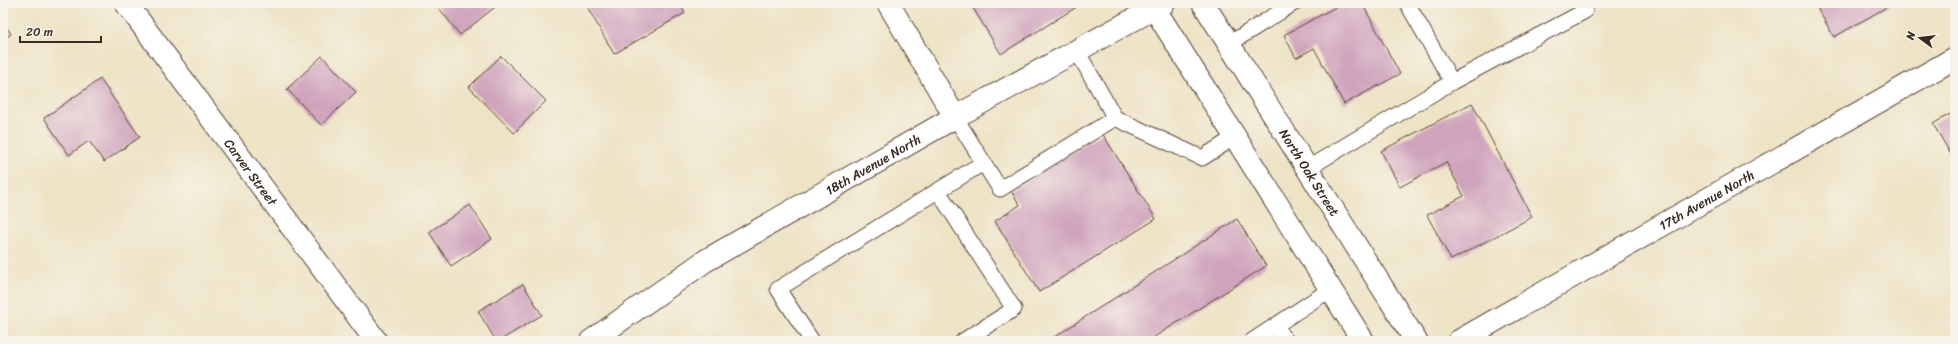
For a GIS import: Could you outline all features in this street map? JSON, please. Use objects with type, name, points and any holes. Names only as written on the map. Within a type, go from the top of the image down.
[{"type":"street","name":"Carver Street","points":[[126,3],[376,341]]},
{"type":"street","points":[[888,3],[955,117]]},
{"type":"street","name":"North Oak Street","points":[[1203,3],[1416,341]]},
{"type":"street","points":[[1156,5],[1235,137],[1363,341]]},
{"type":"street","name":"18th Avenue North","points":[[592,341],[705,261],[955,117],[1077,51],[1156,5]]},
{"type":"street","name":"17th Avenue North","points":[[1459,341],[1955,58]]},
{"type":"lane","points":[[1229,44],[1294,3]]},
{"type":"lane","points":[[1407,3],[1452,82]]},
{"type":"lane","points":[[1308,168],[1452,82],[1585,11]]},
{"type":"lane","points":[[1077,51],[1115,118],[1202,158],[1235,137]]},
{"type":"lane","points":[[955,117],[1000,189],[1115,118]]},
{"type":"lane","points":[[812,341],[778,289],[983,163]]},
{"type":"lane","points":[[938,192],[1014,309],[963,341]]},
{"type":"lane","points":[[1252,341],[1331,289]]},
{"type":"lane","points":[[1276,326],[1286,341]]},
{"type":"building","points":[[435,3],[500,3],[460,35]]},
{"type":"building","points":[[585,3],[679,3],[685,13],[614,54]]},
{"type":"building","points":[[970,3],[1083,3],[1001,54]]},
{"type":"building","points":[[1343,3],[1362,3],[1400,74],[1344,104],[1314,48],[1296,58],[1284,35]]},
{"type":"building","points":[[1894,3],[1834,37],[1815,4]]},
{"type":"building","points":[[3,22],[11,34],[3,40]]},
{"type":"building","points":[[322,56],[356,92],[321,125],[287,89]]},
{"type":"building","points":[[501,56],[546,101],[514,133],[469,87]]},
{"type":"building","points":[[100,79],[140,137],[104,162],[89,141],[69,155],[44,118]]},
{"type":"building","points":[[1472,103],[1532,217],[1451,260],[1427,215],[1464,196],[1446,162],[1400,187],[1381,151]]},
{"type":"building","points":[[1955,111],[1955,154],[1952,156],[1933,124]]},
{"type":"building","points":[[1102,133],[1156,219],[1039,292],[995,221],[1020,205],[1011,191]]},
{"type":"building","points":[[470,205],[492,239],[451,266],[429,232]]},
{"type":"building","points":[[1237,219],[1266,266],[1148,341],[1048,341]]},
{"type":"building","points":[[523,284],[542,315],[499,341],[496,341],[478,311]]}]
